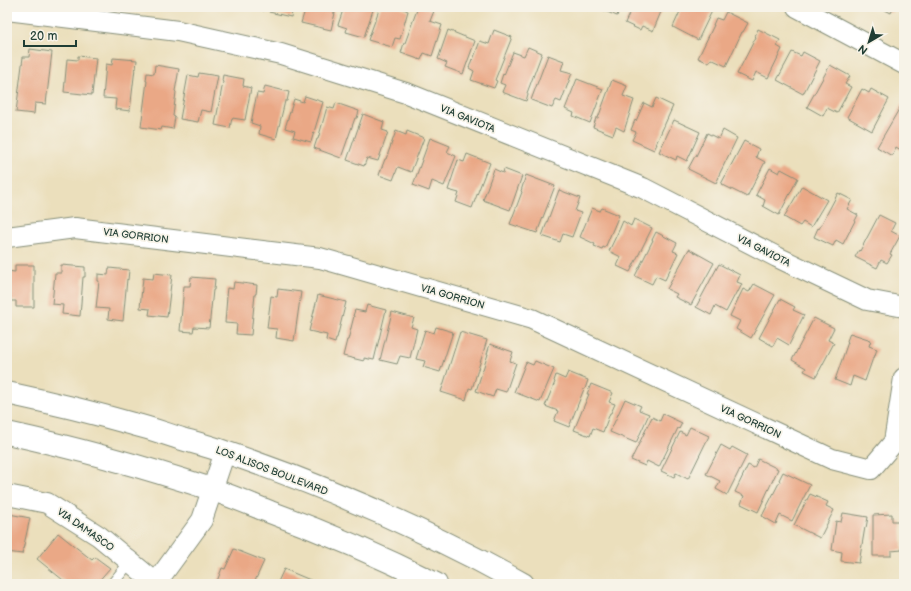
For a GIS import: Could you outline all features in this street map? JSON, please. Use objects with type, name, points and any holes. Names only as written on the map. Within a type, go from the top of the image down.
[{"type":"main road","name":"LOS ALISOS BOULEVARD","points":[[7,393],[58,404],[134,424],[225,452],[286,474],[379,512],[436,539],[523,584]]},
{"type":"main road","points":[[7,433],[100,456],[212,490],[340,539],[436,584]]},
{"type":"street","points":[[797,7],[904,64]]},
{"type":"street","name":"VIA GAVIOTA","points":[[7,10],[178,31],[281,54],[409,94],[643,188],[776,257],[867,300],[904,307]]},
{"type":"street","name":"VIA GORRION","points":[[7,237],[75,228],[320,258],[532,319],[832,459],[871,469],[894,442],[904,378]]},
{"type":"street","name":"VIA DAMASCO","points":[[7,495],[47,503],[99,536],[157,583],[202,520],[225,452]]},
{"type":"lane","points":[[112,584],[130,562]]},
{"type":"building","points":[[251,7],[265,7],[264,11]]},
{"type":"building","points":[[270,7],[299,7],[299,9],[293,8],[291,17],[269,12]]},
{"type":"building","points":[[306,7],[335,7],[331,30],[301,23]]},
{"type":"building","points":[[344,7],[374,7],[364,37],[346,32],[347,28],[338,25]]},
{"type":"building","points":[[380,7],[399,7],[408,11],[400,39],[395,38],[392,47],[368,40]]},
{"type":"building","points":[[418,7],[434,11],[430,21],[442,25],[432,56],[424,53],[421,60],[401,53]]},
{"type":"building","points":[[601,7],[620,7],[617,16],[600,9]]},
{"type":"building","points":[[632,7],[663,7],[653,31],[642,26],[640,30],[625,23]]},
{"type":"building","points":[[682,7],[704,7],[712,11],[698,40],[673,27]]},
{"type":"building","points":[[879,7],[894,7],[891,13]]},
{"type":"building","points":[[726,12],[748,23],[742,32],[726,66],[711,59],[709,63],[698,58],[716,18],[722,20]]},
{"type":"building","points":[[758,29],[780,40],[777,46],[782,49],[768,78],[756,72],[752,81],[737,74],[756,37],[755,36]]},
{"type":"building","points":[[448,30],[475,41],[463,74],[445,67],[447,63],[438,59]]},
{"type":"building","points":[[494,30],[512,37],[495,80],[497,81],[494,88],[471,80],[474,71],[469,68],[480,41],[489,44]]},
{"type":"building","points":[[7,47],[9,48],[8,57],[7,57]]},
{"type":"building","points":[[528,47],[542,53],[527,93],[526,101],[502,92],[505,85],[500,83],[513,52],[524,56]]},
{"type":"building","points":[[30,49],[52,52],[46,104],[35,103],[34,114],[16,112],[23,57],[29,57]]},
{"type":"building","points":[[792,52],[801,56],[803,52],[820,61],[803,94],[777,80]]},
{"type":"building","points":[[548,55],[564,61],[561,70],[572,73],[561,102],[556,100],[552,108],[531,100]]},
{"type":"building","points":[[78,56],[96,58],[92,95],[64,92],[67,59],[78,60]]},
{"type":"building","points":[[113,58],[137,60],[130,111],[115,109],[116,99],[103,98],[106,64],[112,65]]},
{"type":"building","points":[[155,65],[179,69],[175,91],[173,116],[175,117],[173,129],[162,127],[161,130],[141,127],[147,73],[154,74]]},
{"type":"building","points":[[830,65],[850,76],[845,84],[851,87],[837,113],[827,108],[823,116],[807,107]]},
{"type":"building","points":[[199,73],[218,76],[211,112],[201,110],[198,122],[180,119],[188,75],[198,77]]},
{"type":"building","points":[[223,75],[244,79],[243,86],[251,88],[245,120],[232,118],[230,128],[215,125]]},
{"type":"building","points":[[577,79],[603,89],[590,123],[573,116],[574,113],[565,109]]},
{"type":"building","points":[[612,80],[627,86],[623,96],[634,100],[624,131],[616,127],[613,135],[593,127],[596,118],[598,118]]},
{"type":"building","points":[[265,86],[289,92],[287,101],[285,101],[276,139],[259,134],[260,126],[251,123],[257,93],[263,94]]},
{"type":"building","points":[[862,89],[869,93],[871,89],[889,99],[872,131],[847,117]]},
{"type":"building","points":[[305,96],[323,102],[311,142],[293,137],[295,131],[285,128],[294,99],[303,102]]},
{"type":"building","points":[[656,98],[673,106],[654,150],[632,140],[636,132],[631,130],[644,103],[652,107]]},
{"type":"building","points":[[336,103],[359,111],[357,118],[355,118],[341,158],[314,148],[327,107],[334,109]]},
{"type":"building","points":[[902,104],[904,105],[904,152],[896,147],[892,156],[877,147]]},
{"type":"building","points":[[363,114],[384,122],[382,130],[388,132],[378,161],[367,158],[364,166],[347,160]]},
{"type":"building","points":[[674,120],[700,132],[687,161],[677,156],[676,160],[659,152]]},
{"type":"building","points":[[723,130],[737,138],[716,183],[688,169],[707,133],[719,139]]},
{"type":"building","points":[[396,131],[406,135],[407,131],[424,138],[411,172],[398,167],[393,180],[379,175]]},
{"type":"building","points":[[430,138],[450,146],[447,152],[456,156],[444,186],[432,181],[429,191],[413,185]]},
{"type":"building","points":[[744,141],[759,149],[756,157],[765,162],[747,197],[721,184]]},
{"type":"building","points":[[467,154],[490,163],[472,208],[456,202],[459,193],[448,190],[458,160],[464,162]]},
{"type":"building","points":[[770,168],[779,173],[781,169],[798,178],[779,215],[763,206],[765,200],[756,195]]},
{"type":"building","points":[[494,169],[503,173],[504,169],[522,176],[510,210],[483,200]]},
{"type":"building","points":[[526,175],[555,186],[537,233],[510,224],[522,192],[521,191]]},
{"type":"building","points":[[802,186],[827,200],[811,227],[803,222],[800,226],[784,217]]},
{"type":"building","points":[[559,190],[580,198],[575,211],[581,213],[572,237],[563,234],[560,242],[542,236]]},
{"type":"building","points":[[838,193],[852,200],[847,209],[858,215],[843,244],[836,240],[833,246],[814,237]]},
{"type":"building","points":[[592,208],[600,211],[602,208],[619,215],[605,248],[603,247],[602,249],[580,237]]},
{"type":"building","points":[[879,215],[895,223],[891,231],[900,236],[890,254],[892,255],[887,263],[881,260],[877,268],[855,257],[859,250],[860,251]]},
{"type":"building","points":[[634,219],[652,228],[630,272],[617,266],[621,257],[609,251],[623,221],[631,226]]},
{"type":"building","points":[[656,232],[677,243],[673,251],[678,253],[665,280],[656,276],[652,284],[635,276]]},
{"type":"building","points":[[689,249],[714,263],[691,305],[675,297],[677,294],[667,289]]},
{"type":"building","points":[[719,264],[740,275],[737,282],[742,284],[726,312],[715,306],[711,315],[696,307]]},
{"type":"building","points":[[15,265],[34,265],[34,307],[16,307],[16,301],[7,301],[7,271],[15,272]]},
{"type":"building","points":[[61,265],[85,267],[80,316],[62,314],[63,305],[52,304],[55,273],[61,273]]},
{"type":"building","points":[[109,268],[129,270],[123,321],[108,319],[109,309],[96,308],[99,281],[98,274],[108,275]]},
{"type":"building","points":[[154,273],[172,275],[167,317],[149,315],[150,309],[140,308],[143,278],[153,279]]},
{"type":"building","points":[[191,277],[215,279],[209,328],[194,327],[193,332],[180,331],[184,286],[190,286]]},
{"type":"building","points":[[234,282],[257,285],[251,335],[236,334],[237,324],[225,323],[227,288],[233,289]]},
{"type":"building","points":[[754,284],[775,295],[751,338],[736,329],[740,321],[730,316],[743,289],[749,292]]},
{"type":"building","points":[[278,289],[301,292],[294,341],[276,338],[277,329],[267,328],[271,296],[277,297]]},
{"type":"building","points":[[318,295],[346,302],[335,343],[326,340],[327,335],[309,331]]},
{"type":"building","points":[[780,299],[795,307],[793,310],[804,315],[789,345],[777,338],[773,346],[759,338]]},
{"type":"building","points":[[367,305],[386,310],[374,360],[364,358],[364,361],[343,356],[355,310],[365,312]]},
{"type":"building","points":[[392,312],[414,318],[411,327],[417,329],[410,358],[400,356],[397,364],[380,360]]},
{"type":"building","points":[[814,318],[834,328],[828,340],[834,343],[816,377],[804,371],[806,368],[792,360]]},
{"type":"building","points":[[436,327],[453,332],[440,372],[423,367],[425,361],[416,359],[425,330],[434,333]]},
{"type":"building","points":[[460,332],[487,340],[472,389],[469,388],[466,400],[441,392]]},
{"type":"building","points":[[850,333],[871,340],[869,346],[877,349],[865,381],[853,376],[850,386],[835,380]]},
{"type":"building","points":[[490,344],[513,352],[510,361],[516,363],[506,392],[496,389],[493,397],[476,391]]},
{"type":"building","points":[[535,361],[554,369],[540,402],[514,392],[526,362],[533,365]]},
{"type":"building","points":[[568,372],[588,380],[569,427],[554,421],[558,411],[545,406],[555,382],[556,375],[565,379]]},
{"type":"building","points":[[591,384],[613,393],[609,402],[615,404],[603,432],[593,428],[590,436],[574,430],[589,394],[587,394]]},
{"type":"building","points":[[625,399],[641,406],[639,410],[649,414],[636,443],[610,432]]},
{"type":"building","points":[[663,414],[682,423],[679,429],[678,428],[659,467],[647,461],[645,466],[631,460],[652,417],[660,421]]},
{"type":"building","points":[[690,427],[709,436],[688,479],[676,473],[674,477],[661,471],[680,432],[686,435]]},
{"type":"building","points":[[721,445],[730,450],[732,447],[747,455],[727,495],[716,489],[720,481],[706,474]]},
{"type":"building","points":[[758,459],[778,469],[758,512],[741,504],[744,496],[735,492],[748,465],[754,468]]},
{"type":"building","points":[[783,472],[810,485],[792,521],[780,515],[776,524],[762,516]]},
{"type":"building","points":[[810,494],[828,502],[826,506],[834,510],[820,538],[794,525]]},
{"type":"building","points":[[7,511],[10,512],[9,514],[30,518],[22,554],[7,552]]},
{"type":"building","points":[[843,513],[868,517],[859,563],[841,561],[842,552],[832,550],[836,521],[841,522]]},
{"type":"building","points":[[892,514],[892,521],[901,521],[902,550],[891,551],[891,556],[873,556],[873,515]]},
{"type":"building","points":[[58,533],[92,560],[95,557],[110,568],[96,584],[68,584],[37,559]]},
{"type":"building","points":[[234,549],[264,561],[255,581],[260,584],[216,584],[222,568],[225,569]]},
{"type":"building","points":[[284,569],[315,582],[314,584],[277,584]]}]
